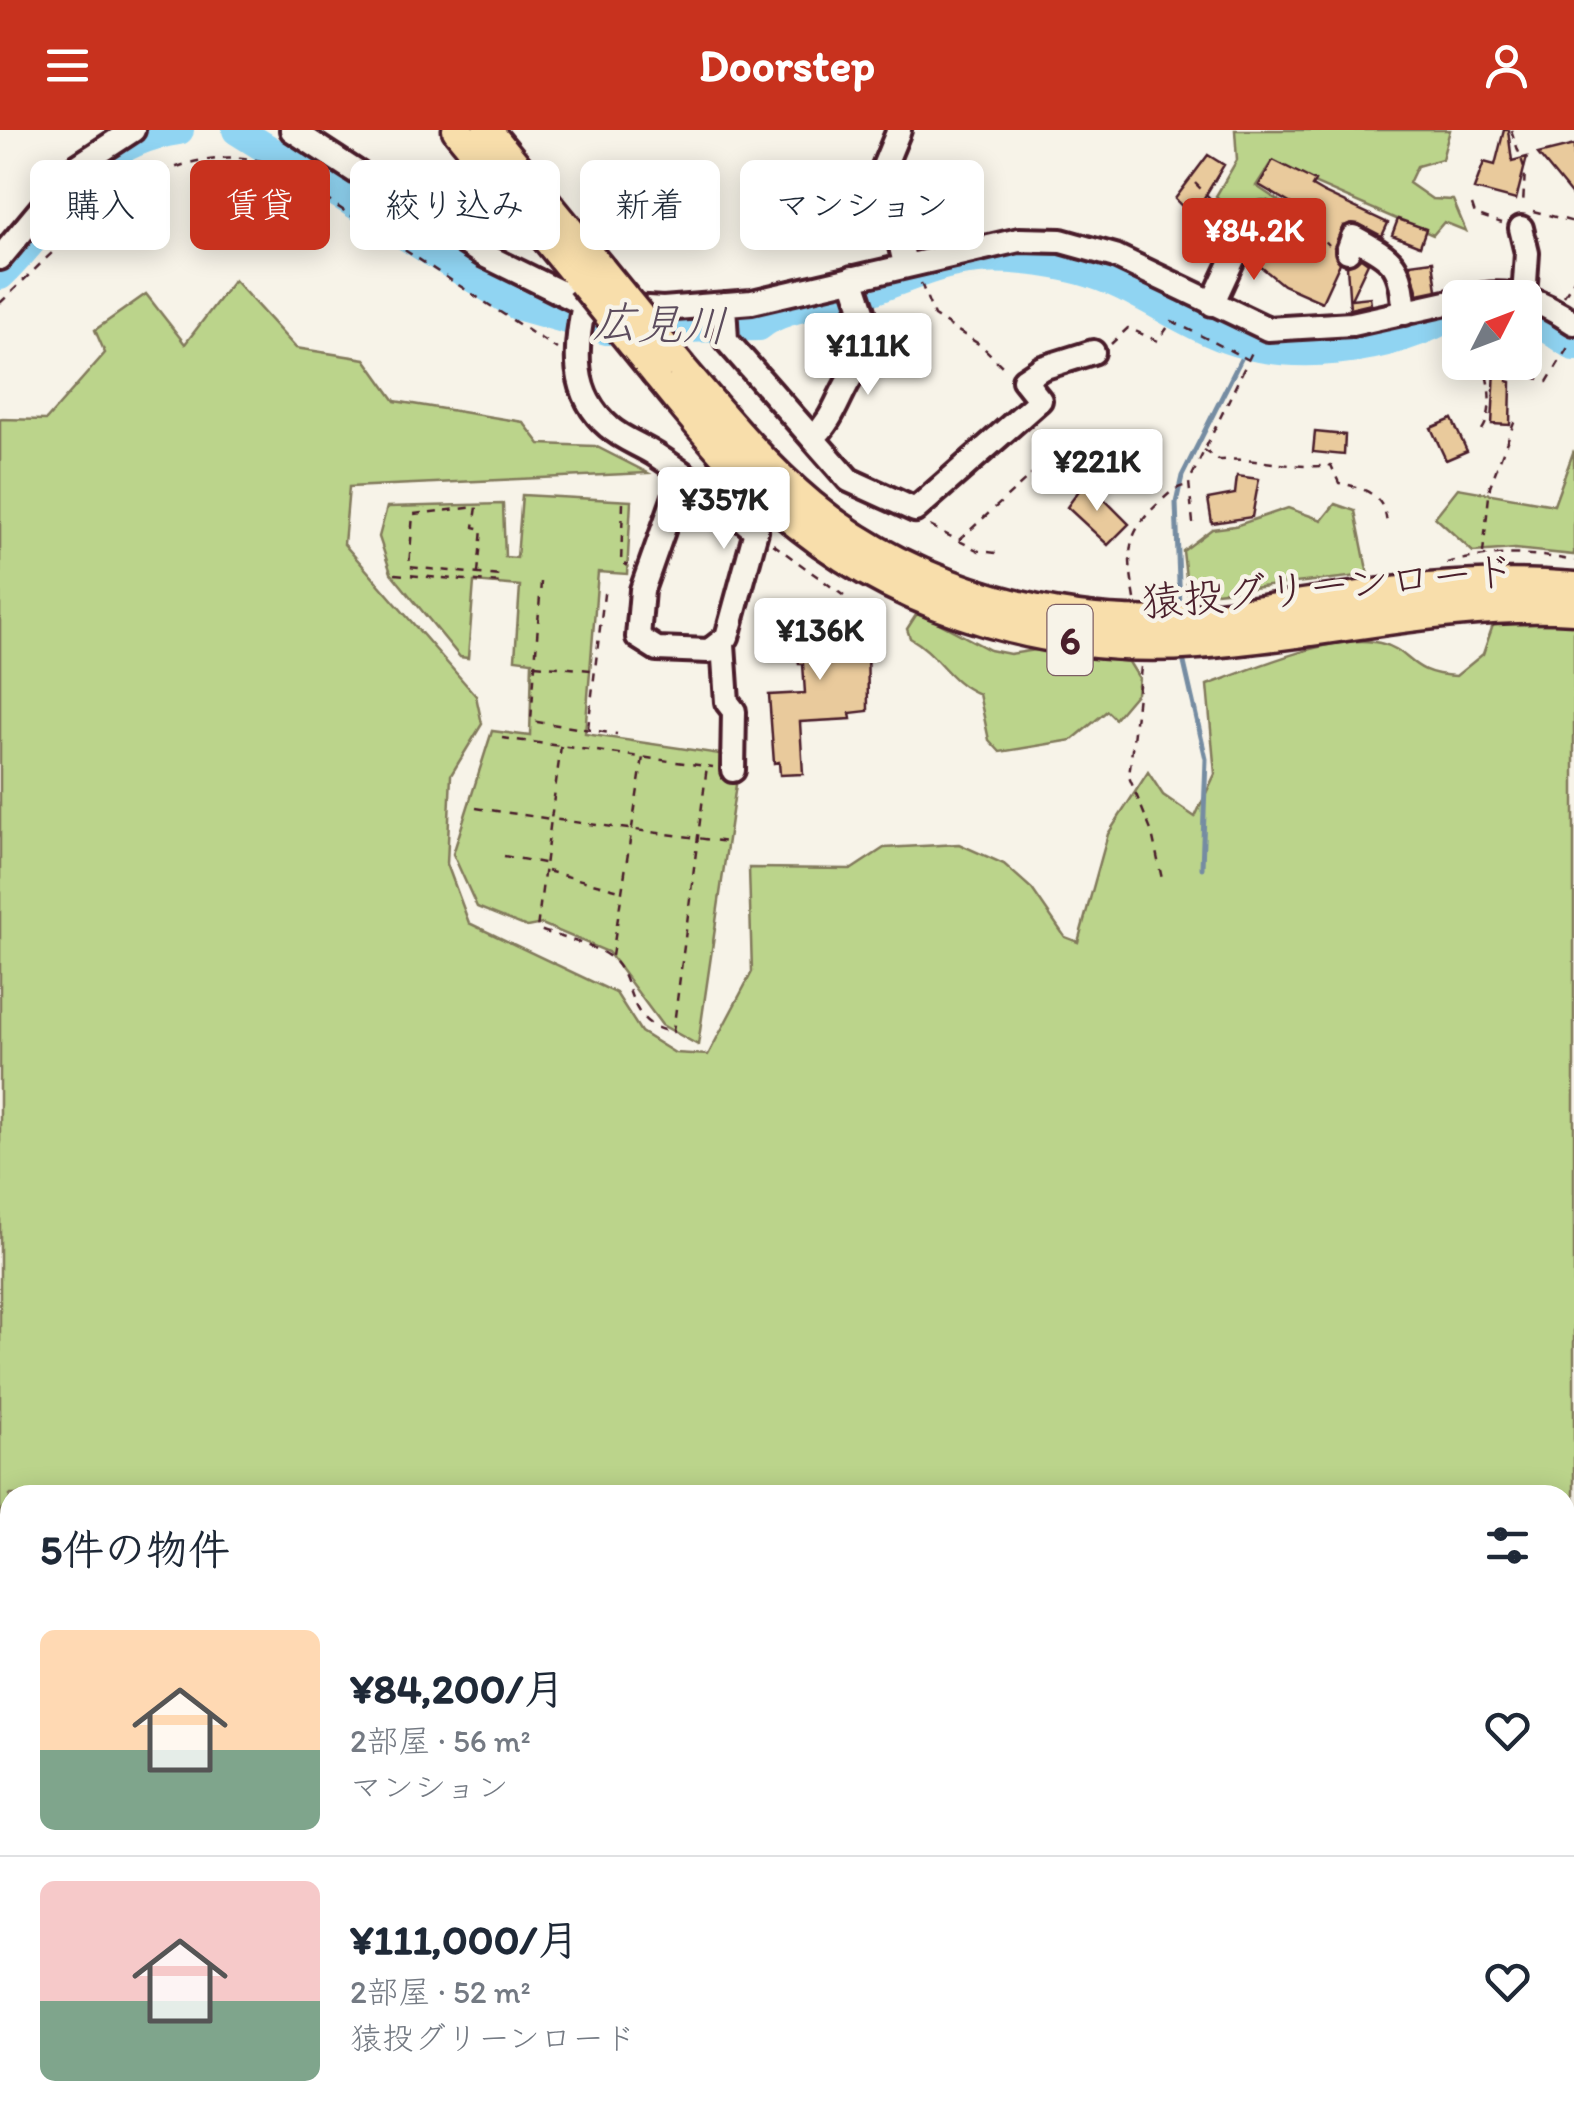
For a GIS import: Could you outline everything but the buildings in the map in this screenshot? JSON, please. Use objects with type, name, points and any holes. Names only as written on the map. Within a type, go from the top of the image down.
[{"type":"main road","name":"猿投グリーンロード","points":[[457,130],[587,293],[767,465],[814,507],[862,540],[958,585],[1029,606],[1144,621],[1446,588],[1574,586]]},
{"type":"main road","name":"猿投グリーンロード","points":[[487,130],[587,293]]},
{"type":"main road","name":"猿投グリーンロード","points":[[668,370],[723,453],[802,528],[904,590],[963,614],[1019,630],[1134,646],[1200,644],[1430,612],[1528,606],[1574,609]]},
{"type":"street","points":[[0,258],[75,168],[132,130]]},
{"type":"street","points":[[292,130],[484,255],[587,293],[664,309],[801,292],[1000,242],[1061,242],[1115,256],[1256,326],[1282,330],[1442,304]]},
{"type":"street","points":[[899,130],[883,169],[910,263]]},
{"type":"street","points":[[1212,304],[1234,264],[1244,230],[1253,216],[1263,214],[1278,222]]},
{"type":"street","points":[[1522,229],[1528,254],[1526,280]]},
{"type":"street","points":[[1348,251],[1354,237],[1392,258],[1402,278],[1405,313]]},
{"type":"street","points":[[813,438],[835,416],[843,388],[854,372],[845,334],[849,321],[863,311],[852,279]]},
{"type":"street","points":[[587,293],[575,353],[587,401],[608,427],[683,474],[756,531],[741,596],[723,644],[726,702],[734,711],[733,770]]},
{"type":"street","points":[[1542,303],[1574,323]]},
{"type":"street","points":[[724,304],[725,335],[849,480],[915,510],[1040,400],[1024,380],[1042,368],[1094,352]]},
{"type":"street","points":[[683,474],[649,569],[637,620],[638,637],[645,645],[709,651],[723,644]]},
{"type":"path","points":[[1511,130],[1526,170],[1524,207],[1574,222]]},
{"type":"path","points":[[0,303],[85,218],[148,173],[194,155],[228,151],[272,164],[527,332],[575,353]]},
{"type":"path","points":[[1195,183],[1244,230]]},
{"type":"path","points":[[1472,205],[1475,214],[1522,229]]},
{"type":"path","points":[[1304,218],[1325,242],[1348,251]]},
{"type":"path","points":[[910,263],[934,316],[982,346],[1016,380],[1024,380]]},
{"type":"path","points":[[1094,352],[1103,351],[1128,328],[1158,340],[1172,321],[1251,360]]},
{"type":"path","points":[[1542,380],[1547,382],[1568,347]]},
{"type":"path","points":[[1192,522],[1189,485],[1252,354]]},
{"type":"path","points":[[1482,430],[1488,410],[1485,380]]},
{"type":"path","points":[[1482,555],[1489,526],[1490,486],[1517,416]]},
{"type":"path","points":[[1204,450],[1219,460],[1334,469],[1339,483],[1376,494],[1386,510],[1387,525]]},
{"type":"path","points":[[958,540],[1038,470]]},
{"type":"path","points":[[1136,613],[1128,555],[1138,521],[1170,490],[1189,485]]},
{"type":"path","points":[[622,503],[621,564],[649,569]]},
{"type":"path","points":[[395,574],[502,582],[500,576],[409,567],[413,514],[476,507],[474,527],[482,529],[478,573]]},
{"type":"path","points":[[915,510],[922,522],[979,550],[1003,554]]},
{"type":"path","points":[[756,531],[848,598]]},
{"type":"path","points":[[1444,564],[1482,555],[1574,561]]},
{"type":"path","points":[[541,582],[531,721],[617,734]]},
{"type":"path","points":[[588,730],[604,586]]},
{"type":"path","points":[[1142,659],[1129,777],[1146,816],[1162,879]]},
{"type":"path","points":[[536,666],[594,670]]},
{"type":"path","points":[[502,738],[733,770]]},
{"type":"path","points":[[561,746],[537,929],[612,958]]},
{"type":"path","points":[[643,757],[612,958],[646,1019],[657,1030],[674,1032],[708,766]]},
{"type":"path","points":[[476,808],[728,842]]},
{"type":"path","points":[[504,856],[546,863]]},
{"type":"path","points":[[545,871],[624,892]]},
{"type":"green space","points":[[1235,130],[1450,130],[1442,159],[1417,166],[1409,183],[1432,199],[1453,200],[1466,231],[1444,222],[1433,235],[1270,164],[1256,186],[1282,203],[1264,205],[1240,219],[1216,196],[1237,160]]},
{"type":"green space","points":[[234,280],[296,348],[365,359],[395,401],[523,422],[540,444],[595,446],[648,473],[349,487],[344,544],[476,696],[482,724],[451,775],[447,864],[469,923],[616,993],[641,1032],[675,1053],[708,1055],[752,972],[749,868],[852,869],[884,848],[959,844],[1004,864],[1032,889],[1065,937],[1078,942],[1108,834],[1148,772],[1163,795],[1195,817],[1215,774],[1207,685],[1293,654],[1361,641],[1390,646],[1419,667],[1456,676],[1483,654],[1494,622],[1574,624],[1574,1485],[0,1485],[0,419],[46,420],[105,353],[95,330],[146,294],[185,344]]},
{"type":"green space","points":[[1574,450],[1574,555],[1515,549],[1473,552],[1435,517],[1458,488],[1554,505]]},
{"type":"green space","points":[[522,495],[631,501],[627,574],[598,572],[585,734],[740,757],[698,1045],[662,1025],[608,952],[542,924],[527,927],[477,907],[453,854],[492,731],[530,736],[532,661],[515,659],[520,586],[474,582],[468,658],[460,657],[391,573],[379,537],[387,507],[503,504],[505,557],[517,558]]},
{"type":"green space","points":[[1335,504],[1355,511],[1368,575],[1188,595],[1183,551],[1212,529],[1235,526],[1288,508],[1322,520]]},
{"type":"green space","points":[[918,612],[990,650],[1010,654],[1036,650],[1129,662],[1139,678],[1137,693],[1115,719],[1107,711],[1072,740],[1000,752],[989,740],[979,694],[959,682],[910,638],[907,629]]},
{"type":"waterway","name":"広見川","points":[[0,275],[96,167],[119,150],[179,130]]},
{"type":"waterway","name":"広見川","points":[[237,130],[517,305],[607,330],[759,326],[793,310],[859,295],[954,262],[982,259],[1025,260],[1081,270],[1115,282],[1211,332],[1272,349],[1337,350],[1370,345],[1442,320]]},
{"type":"waterway","name":"広見川","points":[[1542,324],[1574,346]]},
{"type":"waterway","points":[[1180,608],[1176,503],[1182,476],[1247,347]]},
{"type":"waterway","points":[[1182,654],[1206,759],[1202,868]]}]
